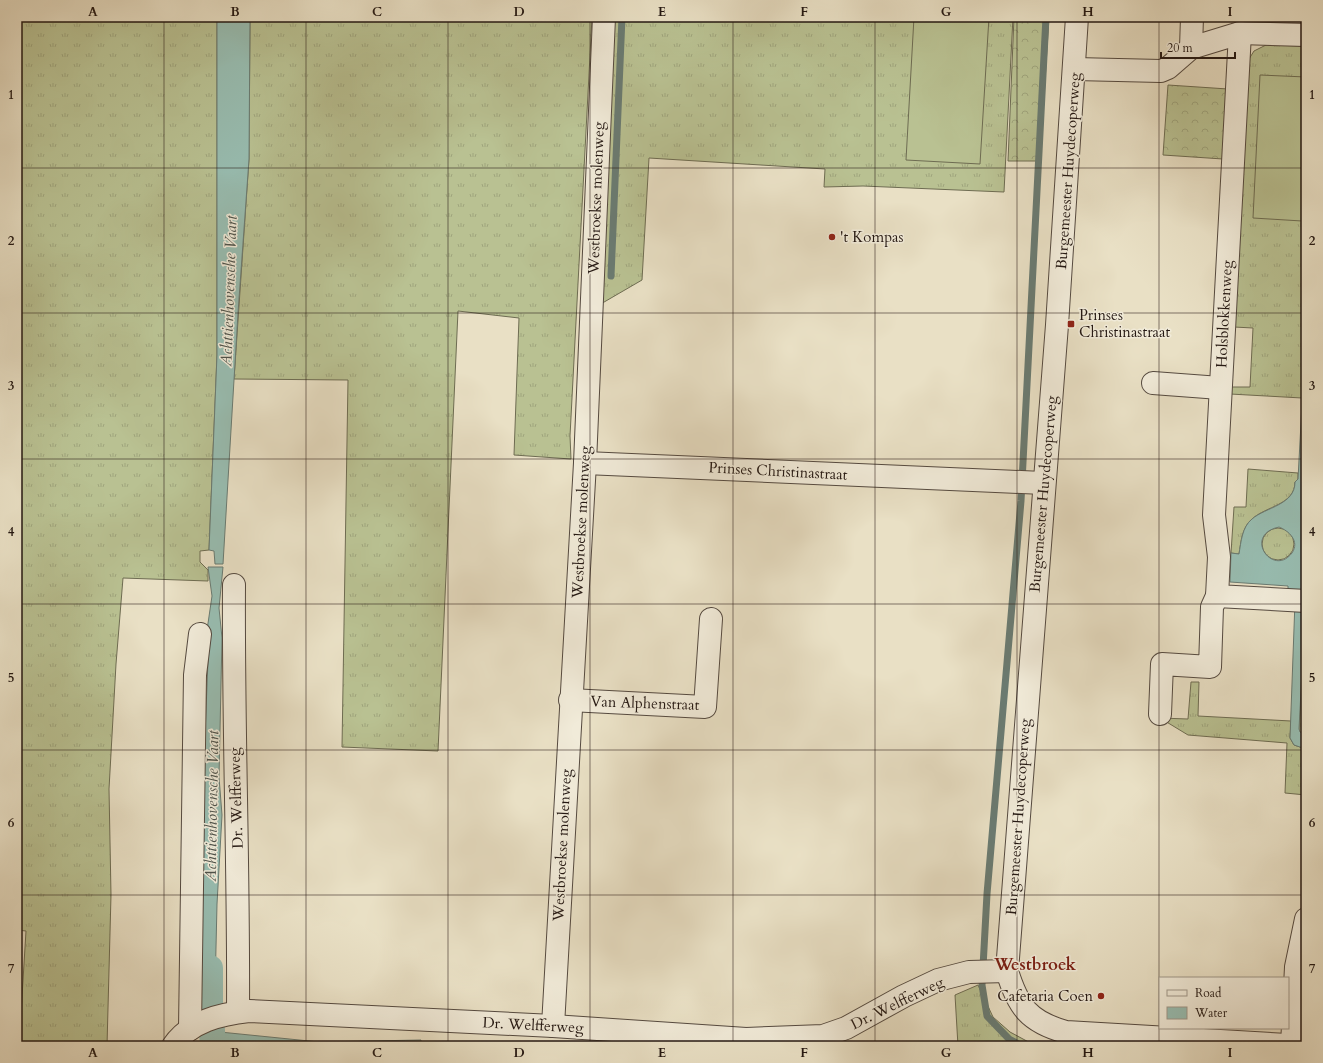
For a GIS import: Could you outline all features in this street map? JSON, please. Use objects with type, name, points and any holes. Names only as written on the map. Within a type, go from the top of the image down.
[{"type":"street","name":"Westbroekse molenweg","points":[[553,1026],[570,700],[585,463],[604,17]]},
{"type":"street","name":"Burgemeester Huydecoperweg","points":[[1002,971],[1057,325],[1077,17]]},
{"type":"street","points":[[1191,48],[1192,17]]},
{"type":"street","points":[[1074,69],[1161,71],[1168,68],[1191,48],[1240,33],[1306,35]]},
{"type":"street","name":"Holsblokkenweg","points":[[1160,714],[1162,664],[1210,667],[1212,607],[1216,596],[1219,557],[1214,514],[1240,33]]},
{"type":"street","points":[[1153,384],[1220,388]]},
{"type":"street","name":"Prinses Christinastraat","points":[[585,463],[1043,483]]},
{"type":"street","name":"Dr. Welfferweg","points":[[234,585],[233,689],[238,889],[235,1012]]},
{"type":"street","points":[[1216,596],[1302,601]]},
{"type":"street","name":"Van Alphenstraat","points":[[570,700],[705,707],[711,619]]},
{"type":"street","points":[[192,1028],[195,683],[200,634]]},
{"type":"street","points":[[1002,971],[1022,1006],[1038,1022],[1066,1032],[1098,1040],[1298,1046],[1296,967],[1306,919]]},
{"type":"street","name":"Dr. Welfferweg","points":[[173,1046],[182,1035],[204,1021],[235,1012],[256,1011],[553,1026],[746,1039],[823,1036],[846,1028],[904,996],[938,980],[976,972],[1002,971]]},
{"type":"green space","points":[[17,17],[217,17],[217,355],[209,550],[200,551],[200,562],[208,570],[208,581],[123,578],[116,664],[109,789],[111,895],[107,1046],[19,1046],[26,931],[17,930]]},
{"type":"green space","points":[[250,17],[592,17],[570,436],[571,459],[514,455],[519,318],[458,311],[438,751],[342,747],[348,380],[234,379],[249,159]]},
{"type":"green space","points":[[610,17],[1013,17],[1004,192],[863,186],[824,187],[825,169],[649,158],[642,280],[599,305]]},
{"type":"green space","points":[[914,17],[989,17],[980,164],[906,160]]},
{"type":"green space","points":[[1014,17],[1049,17],[1040,161],[1008,161]]},
{"type":"green space","points":[[1266,45],[1306,46],[1306,329],[1302,398],[1230,394],[1230,387],[1250,387],[1253,328],[1234,327],[1249,59],[1254,51]]},
{"type":"green space","points":[[1260,75],[1306,77],[1306,148],[1302,221],[1253,218]]},
{"type":"green space","points":[[1168,85],[1228,89],[1223,159],[1163,155]]},
{"type":"green space","points":[[1248,469],[1298,473],[1298,480],[1295,482],[1294,490],[1290,496],[1249,522],[1242,535],[1239,554],[1231,553],[1234,507],[1246,507]]},
{"type":"green space","points":[[1275,528],[1281,528],[1290,532],[1294,544],[1290,556],[1281,560],[1275,560],[1266,556],[1262,547],[1262,541],[1266,532]]},
{"type":"green space","points":[[1304,612],[1306,612],[1306,736],[1300,732],[1299,729]]},
{"type":"green space","points":[[1191,682],[1199,682],[1198,716],[1291,721],[1290,738],[1294,745],[1306,749],[1306,795],[1285,793],[1287,743],[1188,735],[1160,718],[1188,719]]},
{"type":"green space","points":[[978,985],[993,1017],[1010,1032],[1036,1046],[958,1046],[955,995]]},
{"type":"water","points":[[217,17],[250,17],[249,159],[223,564],[215,564],[214,551],[209,550],[217,355]]},
{"type":"water","points":[[1306,329],[1306,594],[1299,729],[1300,732],[1306,736],[1306,749],[1294,745],[1290,738],[1295,601],[1288,593],[1288,586],[1230,582],[1231,553],[1239,554],[1242,535],[1246,526],[1258,515],[1285,501],[1294,490],[1295,482],[1298,479]],"holes":[[[1279,527],[1290,534],[1295,544],[1292,553],[1284,559],[1277,561],[1270,558],[1264,552],[1262,545],[1263,538],[1268,531]]]},
{"type":"water","points":[[208,567],[223,567],[219,608],[222,638],[219,777],[222,815],[217,904],[215,990],[218,1003],[202,1004],[203,784],[208,661],[206,637],[212,596]]},
{"type":"water","points":[[220,1032],[319,1042],[421,1040],[421,1046],[200,1046],[205,1037]]},
{"type":"waterway","points":[[611,276],[622,17]]},
{"type":"waterway","points":[[1022,1046],[1009,1039],[987,1016],[982,985],[987,894],[1021,501],[1046,17]]},
{"type":"waterway","name":"Achttienhovensche Vaart","points":[[210,968],[210,1002],[213,1046]]},
{"type":"place","name":"'t Kompas","points":[[832,237]]},
{"type":"place","name":"Prinses Christinastraat","points":[[1071,324]]},
{"type":"place","name":"Cafetaria Coen","points":[[1101,996]]},
{"type":"district","name":"Westbroek","points":[[1035,964]]}]
